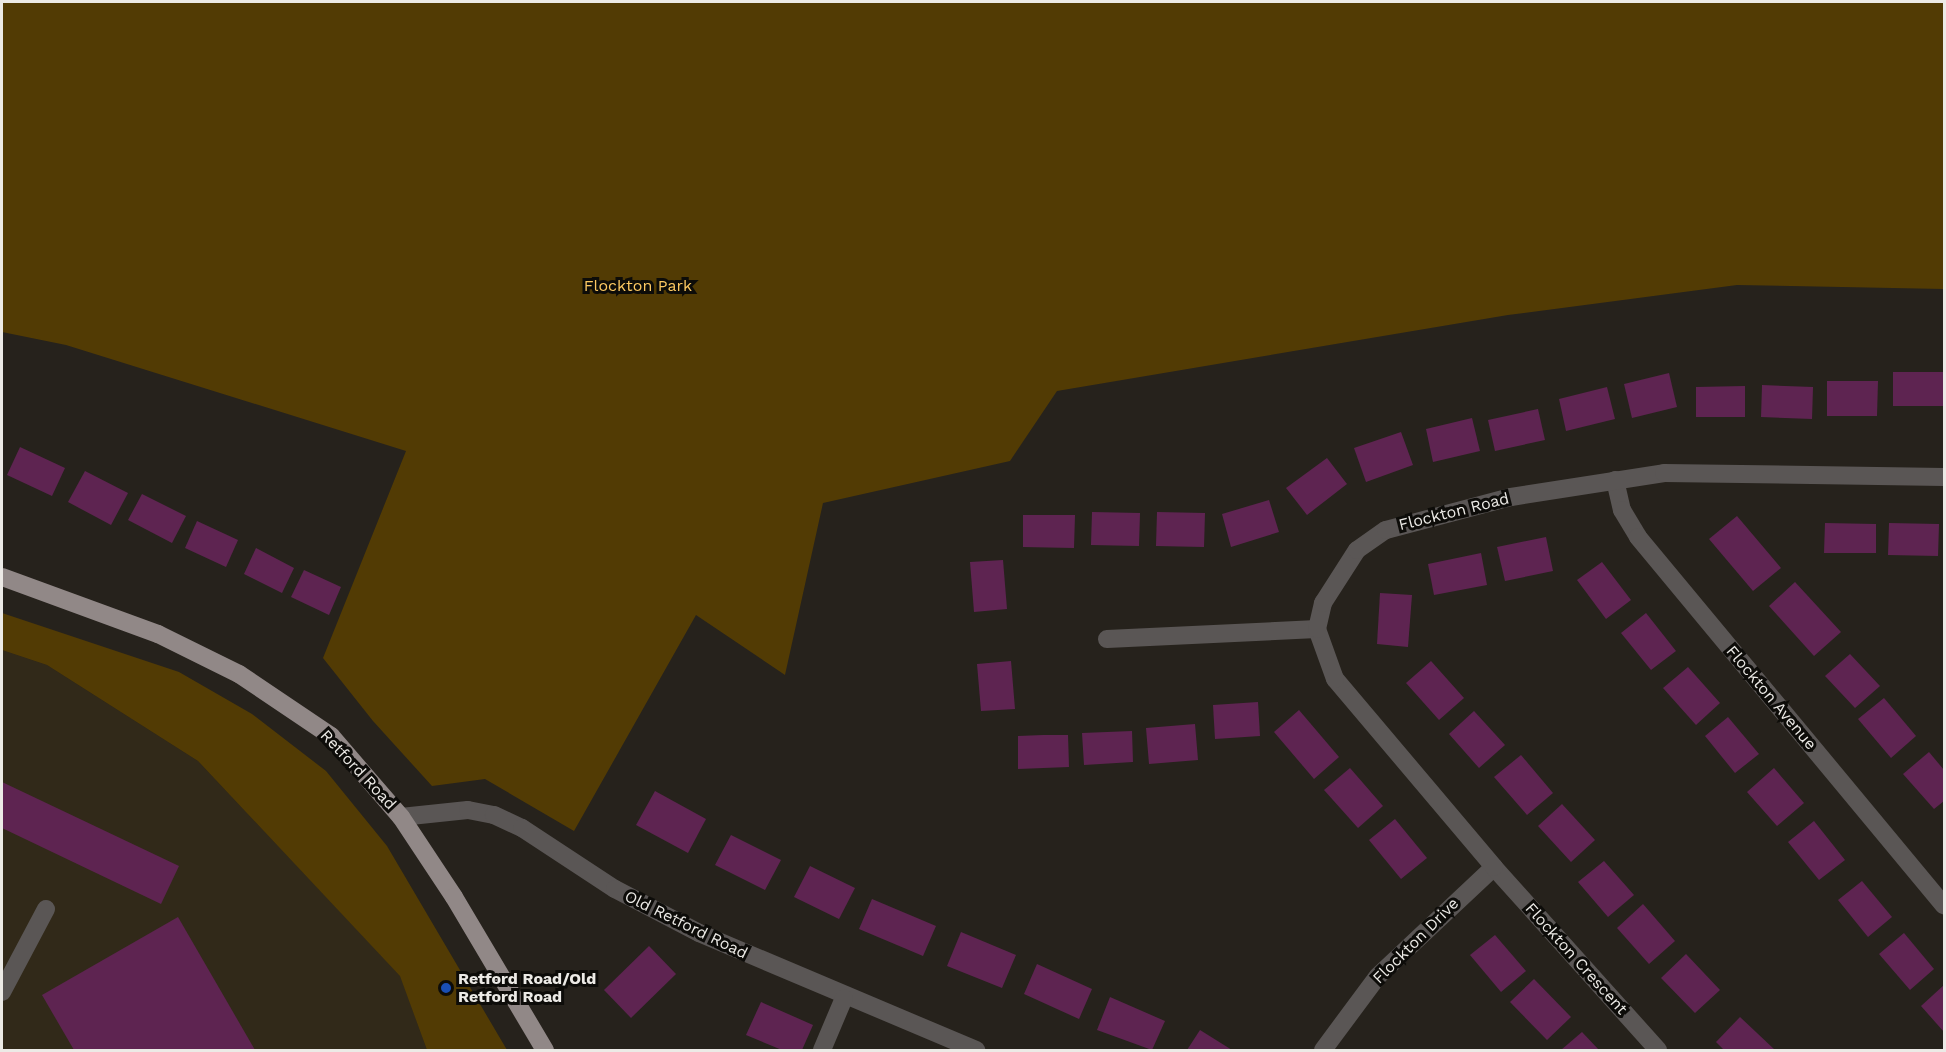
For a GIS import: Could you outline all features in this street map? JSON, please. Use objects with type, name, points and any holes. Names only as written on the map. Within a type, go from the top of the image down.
[{"type":"main road","name":"Retford Road","points":[[2,577],[158,634],[239,674],[331,736],[401,817],[454,897],[545,1050]]},
{"type":"street","name":"Flockton Road","points":[[1317,630],[1323,603],[1337,577],[1357,550],[1386,530],[1511,497],[1664,473],[1944,477]]},
{"type":"street","name":"Flockton Avenue","points":[[1615,480],[1622,510],[1638,537],[1944,906]]},
{"type":"street","points":[[1107,639],[1317,630],[1335,679],[1494,867]]},
{"type":"street","name":"Old Retford Road","points":[[401,817],[468,810],[494,815],[522,828],[615,889],[688,928],[844,998],[975,1050]]},
{"type":"street","name":"Flockton Drive","points":[[1323,1050],[1378,976],[1494,867]]},
{"type":"street","name":"Flockton Crescent","points":[[1494,867],[1659,1050]]},
{"type":"street","points":[[2,992],[46,909]]},
{"type":"street","points":[[822,1050],[844,998]]},
{"type":"shaded area","points":[[2,650],[47,665],[198,761],[401,976],[427,1050],[2,1050]]},
{"type":"green space","name":"Flockton Park","points":[[2,2],[1944,2],[1944,289],[1737,285],[1508,315],[1057,391],[1010,461],[823,503],[785,675],[696,615],[574,831],[485,779],[432,786],[373,721],[323,658],[406,451],[66,345],[2,332]]},
{"type":"green space","points":[[2,613],[179,672],[252,714],[326,771],[387,846],[507,1050],[427,1050],[400,976],[198,761],[47,665],[2,650]]},
{"type":"building","points":[[1893,372],[1944,372],[1944,406],[1893,406]]},
{"type":"building","points":[[1669,373],[1677,407],[1632,418],[1624,384]]},
{"type":"building","points":[[1827,381],[1878,381],[1877,416],[1827,416]]},
{"type":"building","points":[[1762,385],[1813,387],[1812,419],[1761,417]]},
{"type":"building","points":[[1745,386],[1745,417],[1696,417],[1696,387]]},
{"type":"building","points":[[1607,387],[1615,419],[1566,431],[1559,399]]},
{"type":"building","points":[[1538,409],[1545,440],[1495,451],[1488,420]]},
{"type":"building","points":[[1472,418],[1480,451],[1433,462],[1426,429]]},
{"type":"building","points":[[1401,432],[1413,465],[1366,482],[1354,448]]},
{"type":"building","points":[[20,447],[65,468],[52,496],[7,475]]},
{"type":"building","points":[[1327,458],[1347,484],[1307,515],[1286,488]]},
{"type":"building","points":[[85,471],[128,493],[111,525],[68,502]]},
{"type":"building","points":[[142,494],[186,516],[172,543],[128,520]]},
{"type":"building","points":[[1269,500],[1279,532],[1231,547],[1222,514]]},
{"type":"building","points":[[1092,512],[1140,513],[1139,546],[1091,545]]},
{"type":"building","points":[[1157,512],[1205,513],[1204,547],[1156,546]]},
{"type":"building","points":[[1023,515],[1075,515],[1074,548],[1023,547]]},
{"type":"building","points":[[1737,516],[1781,568],[1753,591],[1709,539]]},
{"type":"building","points":[[197,521],[238,540],[226,567],[185,548]]},
{"type":"building","points":[[1825,523],[1876,524],[1876,553],[1824,553]]},
{"type":"building","points":[[1889,523],[1939,524],[1938,556],[1888,555]]},
{"type":"building","points":[[1546,537],[1553,571],[1505,581],[1497,547]]},
{"type":"building","points":[[256,548],[294,568],[282,593],[244,574]]},
{"type":"building","points":[[1481,553],[1487,585],[1434,595],[1428,564]]},
{"type":"building","points":[[1003,560],[1007,609],[974,612],[970,562]]},
{"type":"building","points":[[1602,562],[1631,600],[1606,619],[1577,580]]},
{"type":"building","points":[[304,570],[341,587],[329,615],[291,597]]},
{"type":"building","points":[[1795,582],[1841,632],[1814,656],[1769,606]]},
{"type":"building","points":[[1380,593],[1412,595],[1408,647],[1377,644]]},
{"type":"building","points":[[1646,613],[1676,651],[1651,670],[1621,633]]},
{"type":"building","points":[[1850,654],[1880,686],[1855,708],[1825,676]]},
{"type":"building","points":[[1011,661],[1015,709],[981,711],[977,664]]},
{"type":"building","points":[[1431,661],[1464,698],[1439,720],[1406,683]]},
{"type":"building","points":[[1688,667],[1720,703],[1696,725],[1663,688]]},
{"type":"building","points":[[1884,698],[1916,736],[1891,758],[1858,719]]},
{"type":"building","points":[[1258,702],[1260,736],[1215,739],[1213,705]]},
{"type":"building","points":[[1299,710],[1339,757],[1314,779],[1274,732]]},
{"type":"building","points":[[1474,711],[1505,745],[1479,768],[1449,734]]},
{"type":"building","points":[[1728,717],[1759,754],[1735,773],[1705,736]]},
{"type":"building","points":[[1195,724],[1198,760],[1149,764],[1146,728]]},
{"type":"building","points":[[1132,731],[1133,762],[1084,765],[1082,733]]},
{"type":"building","points":[[1068,735],[1069,767],[1018,769],[1018,736]]},
{"type":"building","points":[[1929,752],[1944,770],[1944,801],[1934,809],[1903,774]]},
{"type":"building","points":[[1521,755],[1553,793],[1527,815],[1494,777]]},
{"type":"building","points":[[1350,768],[1383,806],[1358,828],[1324,790]]},
{"type":"building","points":[[1774,768],[1804,803],[1777,826],[1747,792]]},
{"type":"building","points":[[2,782],[179,866],[161,904],[2,828]]},
{"type":"building","points":[[655,791],[706,819],[688,853],[636,825]]},
{"type":"building","points":[[1562,804],[1595,840],[1571,862],[1538,826]]},
{"type":"building","points":[[1395,819],[1427,858],[1401,879],[1369,840]]},
{"type":"building","points":[[1814,821],[1845,860],[1819,880],[1788,842]]},
{"type":"building","points":[[731,835],[781,860],[765,890],[715,865]]},
{"type":"building","points":[[1604,861],[1634,895],[1608,917],[1578,882]]},
{"type":"building","points":[[810,866],[855,888],[839,919],[794,897]]},
{"type":"building","points":[[1862,881],[1892,917],[1868,937],[1838,900]]},
{"type":"building","points":[[872,899],[936,926],[923,956],[859,929]]},
{"type":"building","points":[[1643,904],[1675,941],[1649,964],[1617,928]]},
{"type":"building","points":[[178,917],[255,1050],[74,1050],[42,995]]},
{"type":"building","points":[[961,932],[1016,955],[1002,988],[947,966]]},
{"type":"building","points":[[1904,933],[1934,969],[1910,990],[1879,954]]},
{"type":"building","points":[[1495,935],[1526,971],[1501,992],[1470,955]]},
{"type":"building","points":[[649,946],[676,974],[631,1018],[604,990]]},
{"type":"building","points":[[1686,954],[1720,990],[1695,1013],[1661,978]]},
{"type":"building","points":[[1037,964],[1092,989],[1079,1019],[1024,994]]},
{"type":"building","points":[[1534,979],[1571,1017],[1547,1040],[1510,1002]]},
{"type":"building","points":[[1944,985],[1944,1032],[1921,1006]]},
{"type":"building","points":[[1110,997],[1165,1021],[1152,1050],[1097,1030]]},
{"type":"building","points":[[761,1002],[813,1025],[802,1050],[782,1050],[746,1035]]},
{"type":"building","points":[[1740,1017],[1775,1050],[1724,1050],[1716,1042]]},
{"type":"building","points":[[1200,1030],[1232,1050],[1187,1050]]},
{"type":"building","points":[[1582,1032],[1599,1050],[1561,1050]]},
{"type":"place","name":"Retford Road/Old Retford Road","points":[[446,988]]}]
